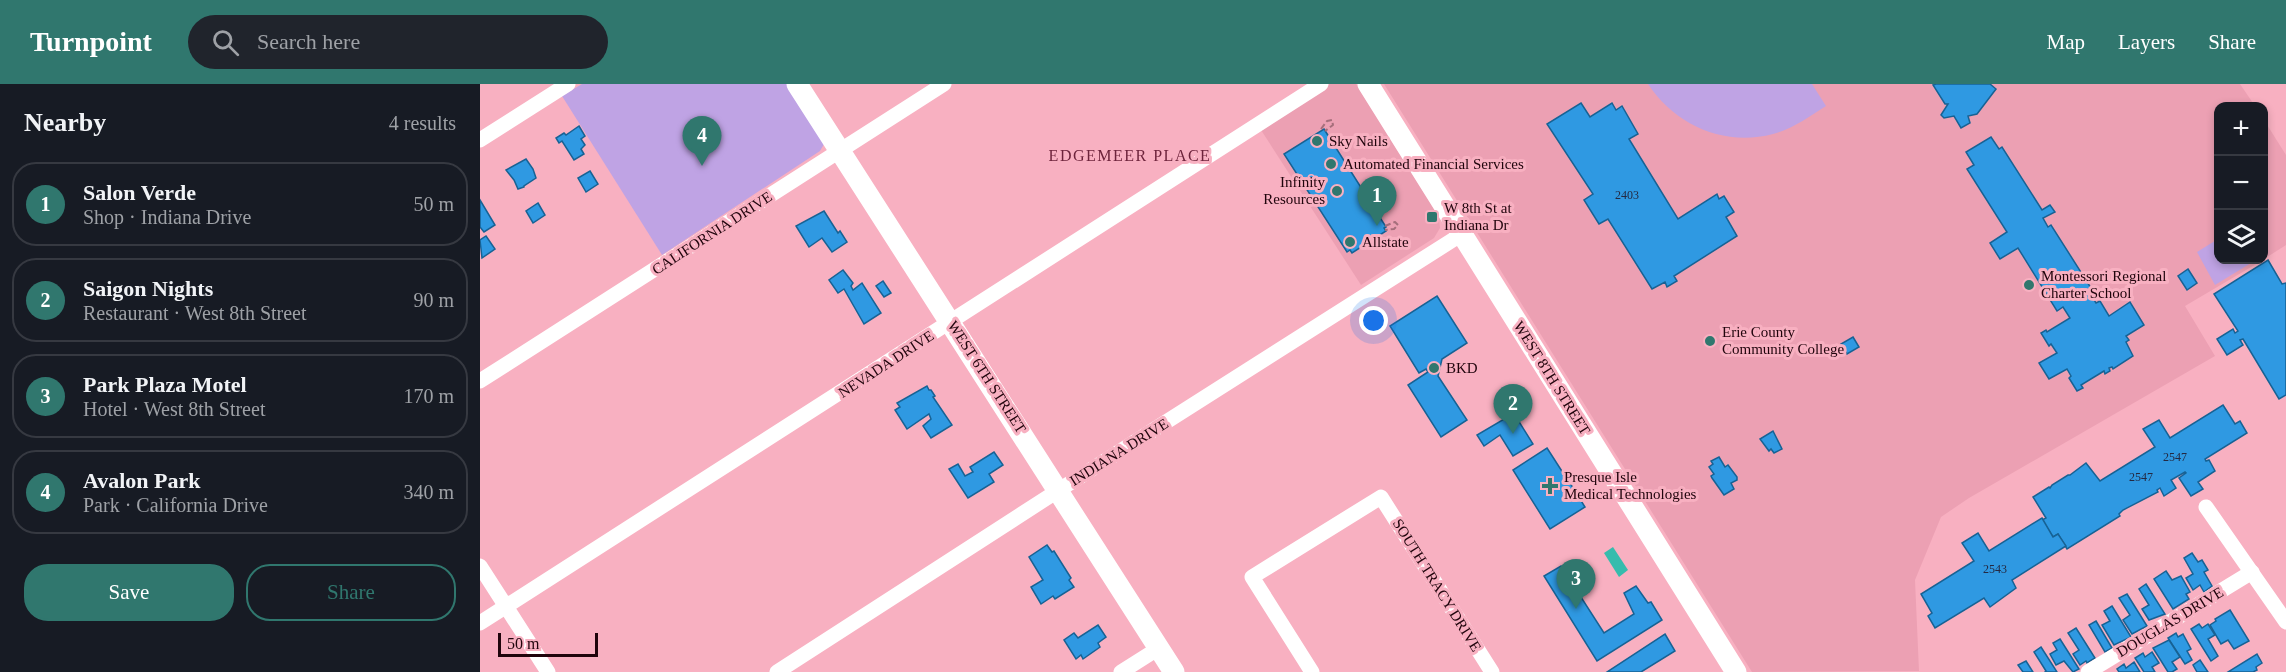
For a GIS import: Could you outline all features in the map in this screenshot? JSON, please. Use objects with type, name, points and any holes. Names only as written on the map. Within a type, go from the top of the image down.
[{"type":"street","points":[[480,140],[568,84]]},
{"type":"street","name":"WEST 6TH STREET","points":[[797,84],[1059,489],[1174,672]]},
{"type":"street","name":"CALIFORNIA DRIVE","points":[[480,381],[944,84]]},
{"type":"street","name":"NEVADA DRIVE","points":[[480,623],[1321,84]]},
{"type":"street","name":"WEST 8TH STREET","points":[[1368,84],[1736,672]]},
{"type":"street","name":"INDIANA DRIVE","points":[[777,672],[1059,489],[1462,234]]},
{"type":"street","name":"SOUTH TRACY DRIVE","points":[[1312,672],[1252,577],[1381,498],[1492,672]]},
{"type":"street","points":[[2206,507],[2286,622]]},
{"type":"street","points":[[480,566],[548,672]]},
{"type":"street","name":"DOUGLAS DRIVE","points":[[2088,672],[2252,572]]},
{"type":"street","points":[[1121,672],[1159,648]]},
{"type":"path","points":[[1321,129],[1327,121],[1332,120],[1333,124],[1325,131]]},
{"type":"shaded area","points":[[582,84],[788,84],[824,144],[820,151],[662,255],[562,96]]},
{"type":"shaded area","points":[[1329,84],[1356,84],[1439,217],[1440,228],[1434,238],[1361,285],[1261,130]]},
{"type":"shaded area","name":"Erie County Community College","points":[[1384,84],[2240,84],[2252,102],[2214,102],[2214,264],[2256,264],[2185,306],[2215,356],[1969,498],[1941,517],[1915,580],[1919,671],[1752,672]]},
{"type":"shaded area","points":[[1648,84],[1812,84],[1826,106],[1787,129],[1773,134],[1755,137],[1719,135],[1686,121],[1672,111]]},
{"type":"shaded area","points":[[2268,126],[2286,155],[2286,245],[2268,256]]},
{"type":"shaded area","points":[[2214,241],[2214,264],[2249,264],[2215,285],[2197,252]]},
{"type":"shaded area","points":[[1613,547],[1628,570],[1619,577],[1604,553]]},
{"type":"building","points":[[1990,84],[1996,89],[1977,114],[1968,116],[1970,123],[1961,128],[1954,116],[1944,118],[1941,115],[1948,104],[1945,104],[1933,85]]},
{"type":"building","points":[[1581,103],[1590,117],[1612,103],[1616,110],[1622,106],[1638,134],[1629,139],[1678,219],[1717,194],[1719,199],[1724,196],[1734,212],[1726,217],[1737,236],[1674,276],[1677,281],[1667,287],[1665,282],[1652,289],[1608,219],[1599,224],[1584,200],[1593,194],[1547,124]]},
{"type":"building","points":[[579,126],[585,136],[581,139],[585,145],[581,149],[584,154],[574,160],[562,141],[559,143],[556,138],[564,133],[566,135]]},
{"type":"building","points":[[1324,129],[1386,227],[1384,228],[1386,231],[1352,253],[1350,250],[1347,252],[1284,154]]},
{"type":"building","points":[[1991,137],[1999,149],[2002,147],[2042,210],[2050,205],[2055,212],[2043,218],[2048,227],[2051,225],[2091,288],[2088,290],[2096,303],[2100,301],[2109,316],[2130,302],[2144,325],[2126,336],[2129,340],[2126,342],[2133,356],[2113,369],[2109,368],[2110,371],[2105,374],[2104,371],[2081,385],[2083,388],[2077,391],[2069,378],[2071,376],[2067,369],[2049,379],[2039,363],[2057,353],[2051,344],[2049,346],[2041,333],[2046,330],[2047,332],[2070,318],[2063,307],[2057,311],[2018,248],[2000,259],[1990,243],[2007,232],[1967,169],[1974,165],[1966,152]]},
{"type":"building","points":[[526,159],[536,178],[518,189],[506,170]]},
{"type":"building","points":[[590,171],[598,184],[586,192],[578,178]]},
{"type":"building","points":[[480,200],[495,225],[484,232],[480,227]]},
{"type":"building","points":[[538,203],[545,215],[533,223],[526,211]]},
{"type":"building","points":[[824,211],[838,233],[840,231],[847,242],[832,252],[822,238],[809,247],[796,226]]},
{"type":"building","points":[[486,236],[495,249],[482,258],[480,240]]},
{"type":"building","points":[[2268,260],[2282,284],[2286,283],[2286,395],[2279,399],[2243,339],[2240,340],[2243,345],[2227,355],[2217,339],[2233,329],[2235,333],[2238,331],[2214,294],[2262,264],[2268,264]]},
{"type":"building","points":[[2188,269],[2197,283],[2187,290],[2178,276]]},
{"type":"building","points":[[843,270],[853,283],[851,286],[853,290],[862,283],[881,313],[864,324],[844,289],[838,293],[829,280]]},
{"type":"building","points":[[883,281],[891,293],[884,297],[876,286]]},
{"type":"building","points":[[1437,296],[1467,343],[1442,359],[1438,376],[1467,420],[1441,437],[1408,385],[1428,372],[1426,369],[1419,373],[1390,326]]},
{"type":"building","points":[[1853,337],[1859,347],[1847,354],[1841,344]]},
{"type":"building","points":[[927,386],[952,425],[931,438],[923,426],[931,419],[929,414],[907,429],[895,410],[900,407],[897,403]]},
{"type":"building","points":[[2223,405],[2235,424],[2240,421],[2247,433],[2205,459],[2209,460],[2215,471],[2198,482],[2203,489],[2191,496],[2179,478],[2185,472],[2171,480],[2176,488],[2164,496],[2160,488],[2158,492],[2123,510],[2120,516],[2067,549],[2058,534],[2053,537],[2042,520],[2046,518],[2033,497],[2086,463],[2100,481],[2155,447],[2143,429],[2159,420],[2170,438]]},
{"type":"building","points":[[1511,415],[1516,422],[1518,420],[1533,444],[1513,456],[1500,435],[1484,446],[1477,435]]},
{"type":"building","points":[[1773,431],[1782,449],[1774,453],[1771,449],[1769,451],[1760,439]]},
{"type":"building","points":[[1547,448],[1565,476],[1571,473],[1573,476],[1568,480],[1585,507],[1550,529],[1513,470]]},
{"type":"building","points":[[994,452],[1003,465],[989,474],[994,482],[968,498],[949,469],[958,464],[965,476],[973,472],[970,467]]},
{"type":"building","points":[[1719,457],[1725,467],[1728,465],[1737,477],[1737,480],[1731,483],[1734,489],[1724,495],[1712,478],[1714,474],[1709,467],[1713,464],[1711,461]]},
{"type":"building","points":[[2042,518],[2053,537],[2058,534],[2066,546],[2012,580],[2016,588],[1990,607],[1984,598],[1935,628],[1928,616],[1932,613],[1921,594],[1974,561],[1962,543],[1978,533],[1989,551]]},
{"type":"building","points":[[1047,545],[1052,552],[1054,551],[1074,587],[1055,599],[1053,596],[1041,604],[1031,587],[1043,580],[1029,557]]},
{"type":"building","points":[[2192,553],[2198,562],[2202,560],[2208,570],[2204,572],[2212,586],[2204,592],[2200,585],[2193,590],[2186,578],[2193,574],[2184,558]]},
{"type":"building","points":[[1561,566],[1604,633],[1634,614],[1624,593],[1636,586],[1648,603],[1651,602],[1662,620],[1597,661],[1544,576]]},
{"type":"building","points":[[2166,571],[2172,580],[2181,576],[2190,592],[2186,594],[2189,599],[2173,609],[2154,579]]},
{"type":"building","points":[[2146,584],[2165,614],[2149,620],[2142,609],[2149,605],[2139,589]]},
{"type":"building","points":[[2127,594],[2147,626],[2132,634],[2123,620],[2130,615],[2119,598]]},
{"type":"building","points":[[2112,606],[2131,637],[2114,645],[2102,625],[2110,621],[2104,611]]},
{"type":"building","points":[[2230,610],[2249,641],[2234,649],[2228,640],[2221,644],[2210,625]]},
{"type":"building","points":[[2096,621],[2112,648],[2105,652],[2089,625]]},
{"type":"building","points":[[2199,624],[2202,628],[2208,624],[2215,635],[2208,639],[2218,656],[2211,661],[2191,629]]},
{"type":"building","points":[[1098,625],[1106,637],[1098,643],[1100,647],[1083,659],[1081,655],[1076,659],[1064,640],[1074,633],[1078,638]]},
{"type":"building","points":[[2076,628],[2095,658],[2080,665],[2073,654],[2079,650],[2068,633]]},
{"type":"building","points":[[2176,633],[2178,637],[2183,634],[2191,649],[2187,651],[2192,660],[2185,664],[2168,638]]},
{"type":"building","points":[[1665,634],[1675,651],[1641,672],[1607,672]]},
{"type":"building","points":[[2060,639],[2079,669],[2073,672],[2064,661],[2056,665],[2050,654],[2057,650],[2053,643]]},
{"type":"building","points":[[2169,640],[2180,657],[2172,662],[2177,669],[2172,672],[2168,672],[2153,648]]},
{"type":"building","points":[[2041,647],[2057,672],[2045,672],[2034,652]]},
{"type":"building","points":[[2152,652],[2159,663],[2152,667],[2155,672],[2144,672],[2135,658],[2143,653],[2145,657]]},
{"type":"building","points":[[2257,654],[2262,663],[2256,667],[2257,670],[2228,672]]},
{"type":"building","points":[[2200,660],[2208,672],[2197,672],[2193,665]]},
{"type":"building","points":[[2026,661],[2033,672],[2023,672],[2018,665]]},
{"type":"building","points":[[2134,662],[2140,672],[2119,672],[2117,669],[2124,664],[2126,668]]},
{"type":"place","name":"Sky Nails","points":[[1317,141]]},
{"type":"place","name":"Automated Financial Services","points":[[1331,164]]},
{"type":"place","name":"Avalon Park","points":[[702,166]]},
{"type":"place","name":"Infinity Resources","points":[[1337,191]]},
{"type":"place","name":"W 8th St at Indiana Dr","points":[[1432,217]]},
{"type":"place","name":"Salon Verde","points":[[1377,226]]},
{"type":"place","name":"Allstate","points":[[1350,242]]},
{"type":"place","name":"Montessori Regional Charter School","points":[[2029,285]]},
{"type":"place","name":"Erie County Community College","points":[[1710,341]]},
{"type":"place","name":"BKD","points":[[1434,368]]},
{"type":"place","name":"Saigon Nights","points":[[1513,434]]},
{"type":"place","name":"Presque Isle Medical Technologies","points":[[1550,486]]},
{"type":"place","name":"Park Plaza Motel","points":[[1576,609]]},
{"type":"district","name":"EDGEMEER PLACE","points":[[1130,155]]}]
